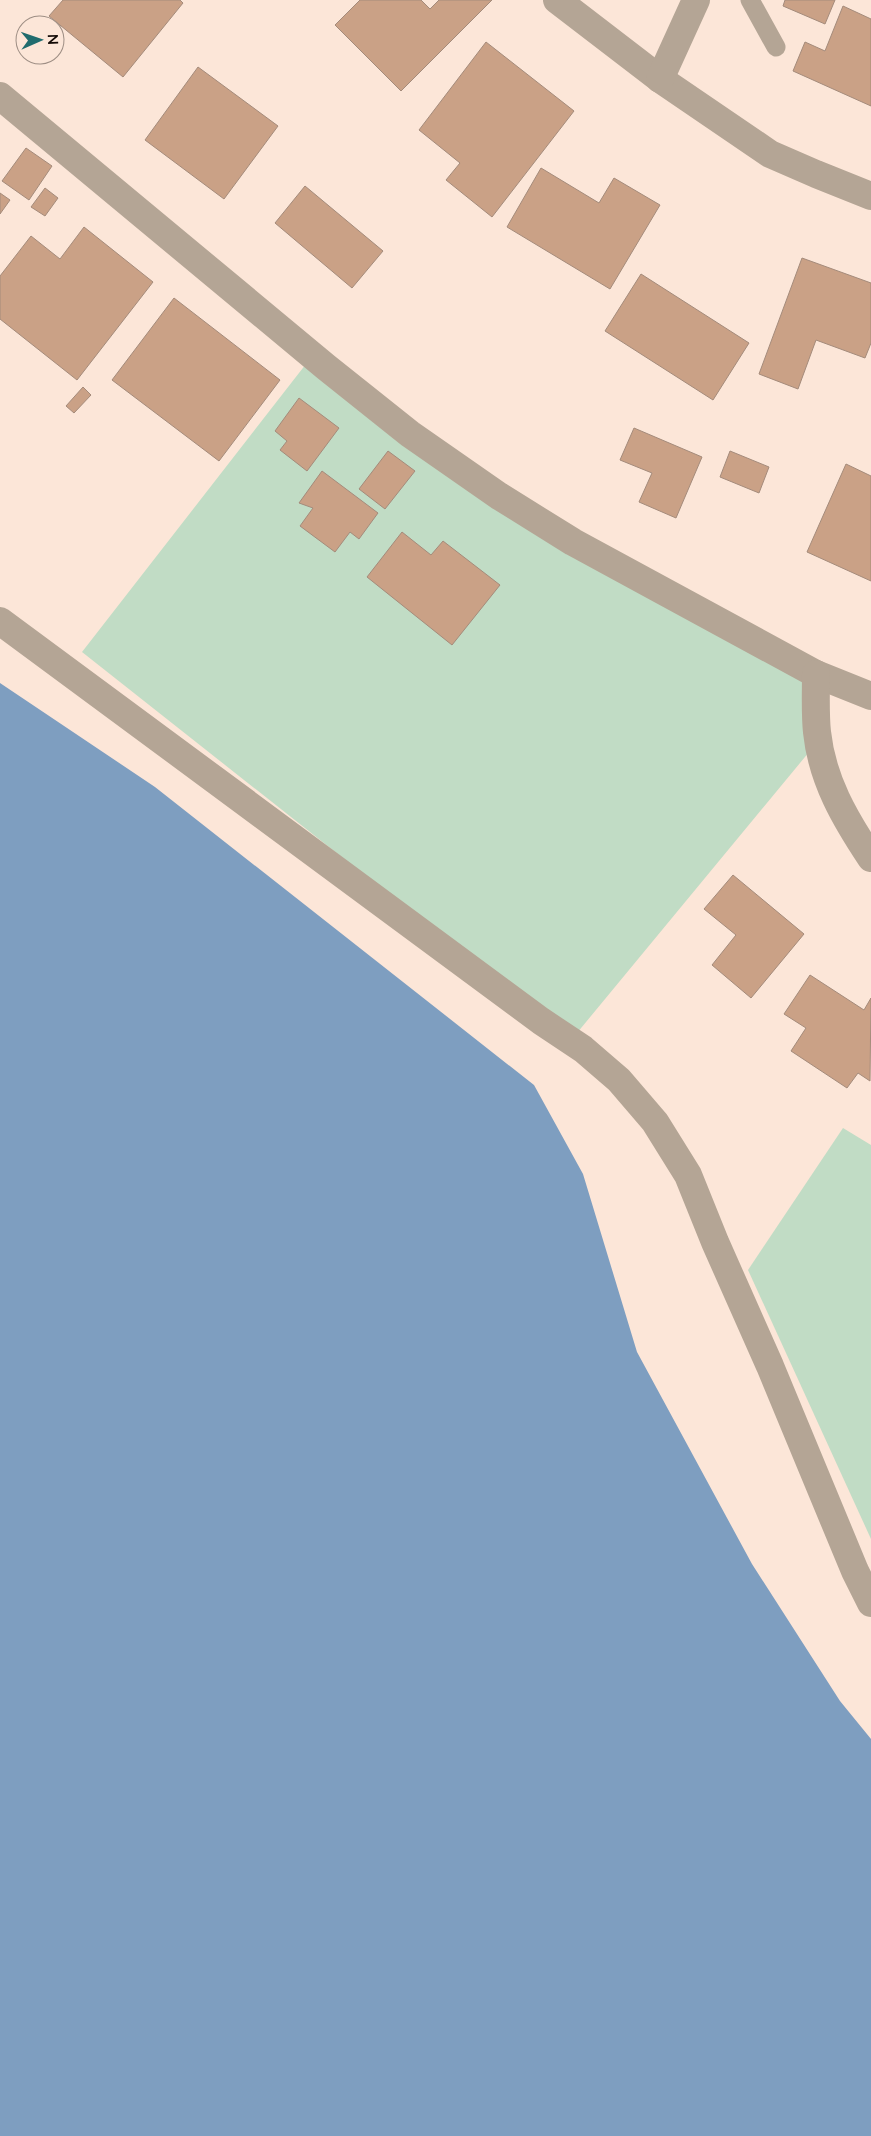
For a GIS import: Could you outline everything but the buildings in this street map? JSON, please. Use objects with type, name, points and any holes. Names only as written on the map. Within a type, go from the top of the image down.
[{"type":"street","points":[[557,0],[660,79],[770,154],[871,196]]},
{"type":"street","points":[[660,79],[696,0]]},
{"type":"street","points":[[0,96],[326,367],[418,440],[499,496],[573,542],[816,674],[871,696]]},
{"type":"street","points":[[0,621],[540,1020],[583,1049],[619,1080],[655,1122],[688,1174],[855,1571],[871,1603]]},
{"type":"street","points":[[816,674],[817,732],[822,761],[834,798],[871,858]]},
{"type":"lane","points":[[750,0],[776,47]]},
{"type":"green space","points":[[313,355],[507,508],[813,678],[819,740],[572,1039],[82,652]]},
{"type":"green space","points":[[843,1128],[871,1145],[871,1539],[748,1270]]},
{"type":"water","points":[[0,683],[155,787],[534,1085],[583,1174],[637,1352],[752,1564],[840,1701],[871,1739],[871,2136],[0,2136]]}]
